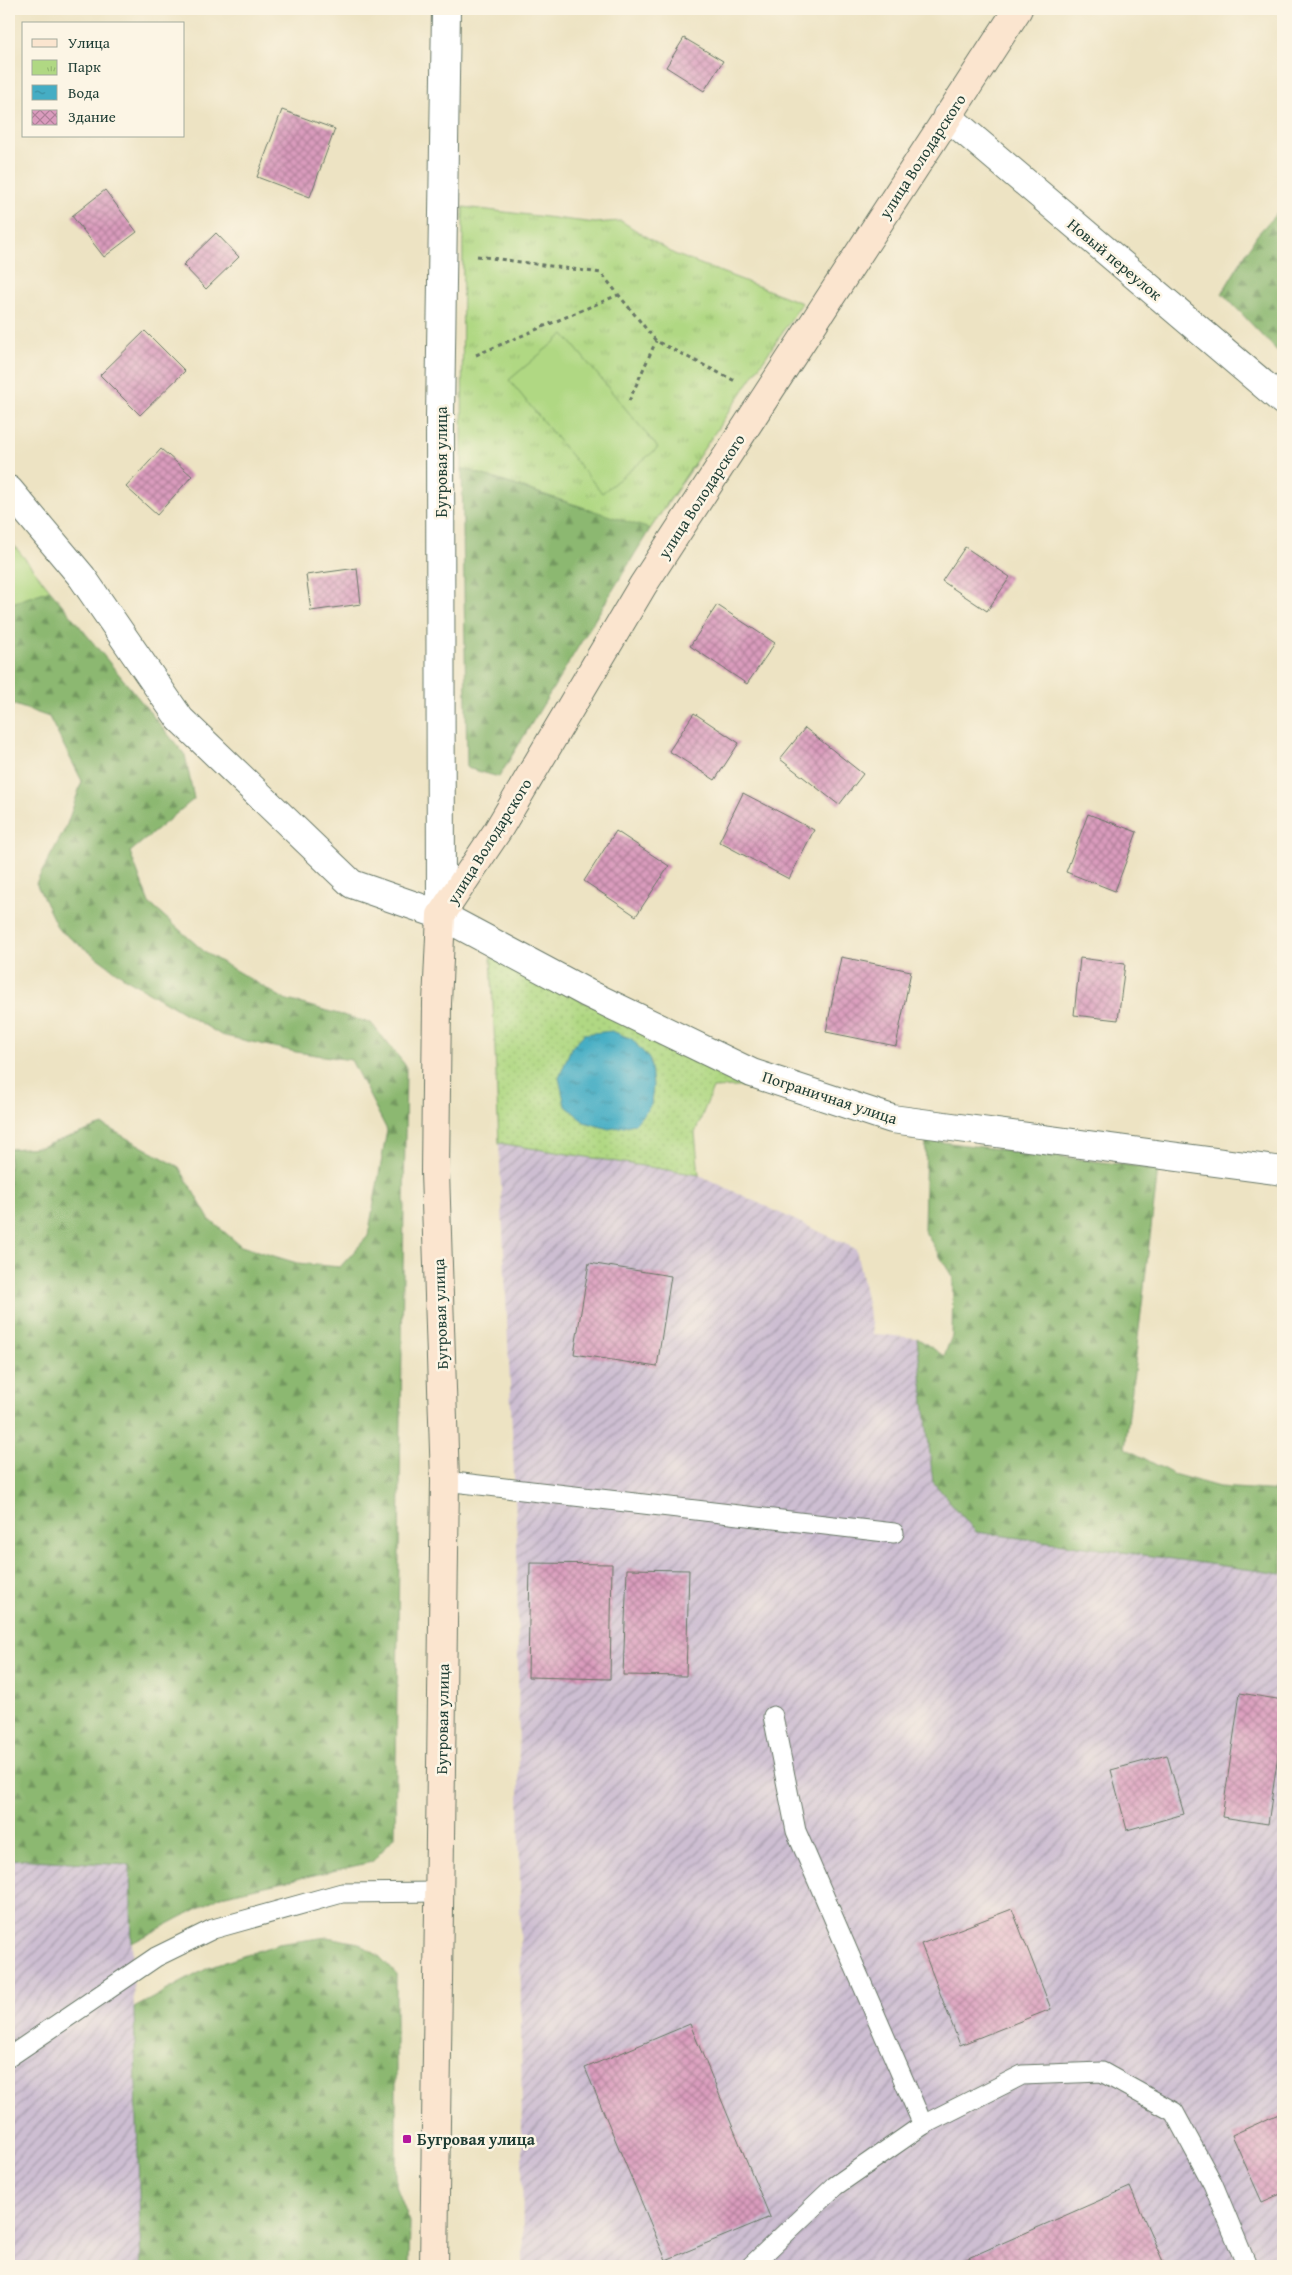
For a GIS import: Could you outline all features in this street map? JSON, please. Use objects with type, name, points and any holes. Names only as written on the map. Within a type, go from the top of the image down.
[{"type":"street","name":"Бугровая улица","points":[[441,915],[441,357],[446,9]]},
{"type":"street","name":"улица Володарского","points":[[435,1172],[437,1003],[441,915],[498,830],[643,585],[1018,9]]},
{"type":"street","name":"Новый переулок","points":[[947,116],[1283,401]]},
{"type":"street","name":"Пограничная улица","points":[[9,490],[82,577],[180,719],[352,884],[441,915],[587,993],[752,1073],[892,1119],[1283,1171]]},
{"type":"street","name":"Бугровая улица","points":[[434,2266],[445,1481],[435,1172]]},
{"type":"lane","points":[[445,1481],[894,1533]]},
{"type":"lane","points":[[773,1716],[796,1831],[924,2125]]},
{"type":"lane","points":[[9,2057],[156,1957],[213,1928],[342,1893],[440,1892]]},
{"type":"lane","points":[[750,2266],[835,2186],[924,2125],[1022,2075],[1102,2072],[1174,2112],[1213,2184],[1247,2266]]},
{"type":"path","points":[[442,251],[601,273],[656,341],[766,397]]},
{"type":"path","points":[[441,357],[467,359],[618,294]]},
{"type":"path","points":[[629,401],[656,341]]},
{"type":"shaded area","points":[[499,1143],[699,1175],[856,1249],[873,1334],[917,1338],[933,1482],[976,1532],[1283,1574],[1283,2266],[523,2266],[517,1541]]},
{"type":"shaded area","points":[[9,1859],[130,1865],[141,2266],[9,2266]]},
{"type":"green space","points":[[1283,206],[1283,357],[1222,293],[1257,235]]},
{"type":"green space","points":[[463,207],[595,223],[621,221],[674,254],[802,303],[650,529],[462,468]]},
{"type":"green space","points":[[564,334],[658,448],[602,493],[509,380]]},
{"type":"green space","points":[[695,464],[650,529],[499,777],[467,768],[462,468],[590,510]]},
{"type":"green space","points":[[9,539],[50,590],[9,604]]},
{"type":"green space","points":[[50,590],[185,755],[194,799],[130,852],[149,903],[206,953],[284,999],[371,1023],[406,1066],[395,1836],[372,1862],[221,1896],[132,1943],[130,1865],[9,1859],[9,1149],[40,1147],[103,1125],[179,1167],[209,1219],[241,1246],[297,1263],[340,1267],[368,1236],[387,1130],[351,1060],[296,1052],[221,1035],[125,978],[58,929],[36,883],[66,827],[82,781],[49,717],[9,703],[9,604]]},
{"type":"green space","points":[[491,957],[758,1086],[713,1088],[695,1133],[699,1175],[499,1143]]},
{"type":"green space","points":[[926,1140],[1158,1169],[1125,1448],[1173,1474],[1219,1487],[1283,1491],[1282,1574],[976,1532],[933,1482],[917,1338],[944,1356],[952,1336],[953,1278],[924,1230]]},
{"type":"green space","points":[[327,1937],[359,1943],[380,1957],[396,1974],[396,2186],[410,2222],[409,2266],[141,2266],[134,2008],[208,1968],[278,1944]]},
{"type":"water","points":[[612,1031],[632,1039],[650,1060],[653,1085],[651,1105],[635,1124],[609,1129],[584,1122],[565,1105],[559,1078],[571,1048],[584,1034]]},
{"type":"building","points":[[684,38],[723,61],[704,91],[666,67]]},
{"type":"building","points":[[282,110],[335,129],[310,197],[257,177]]},
{"type":"building","points":[[105,190],[137,232],[104,257],[72,216]]},
{"type":"building","points":[[216,233],[239,257],[206,289],[183,265]]},
{"type":"building","points":[[145,331],[185,371],[140,415],[100,375]]},
{"type":"building","points":[[161,449],[192,476],[157,515],[126,487]]},
{"type":"building","points":[[965,547],[1010,577],[987,611],[942,581]]},
{"type":"building","points":[[357,568],[361,604],[311,611],[306,575]]},
{"type":"building","points":[[717,605],[775,643],[747,684],[690,646]]},
{"type":"building","points":[[694,713],[739,743],[715,780],[669,751]]},
{"type":"building","points":[[805,728],[863,774],[839,805],[780,759]]},
{"type":"building","points":[[743,793],[814,830],[789,879],[719,842]]},
{"type":"building","points":[[1088,814],[1137,832],[1115,891],[1066,872]]},
{"type":"building","points":[[616,831],[669,866],[636,916],[584,881]]},
{"type":"building","points":[[841,957],[911,971],[896,1046],[826,1032]]},
{"type":"building","points":[[1080,958],[1125,964],[1118,1020],[1074,1015]]},
{"type":"building","points":[[589,1263],[671,1276],[657,1367],[574,1354]]},
{"type":"building","points":[[530,1563],[612,1564],[610,1679],[528,1677]]},
{"type":"building","points":[[627,1569],[689,1570],[686,1676],[623,1675]]},
{"type":"building","points":[[1240,1693],[1283,1700],[1283,1720],[1268,1824],[1222,1817]]},
{"type":"building","points":[[1167,1755],[1184,1814],[1127,1830],[1111,1770]]},
{"type":"building","points":[[1012,1909],[1051,2009],[960,2045],[921,1944]]},
{"type":"building","points":[[690,2024],[770,2217],[666,2260],[585,2068]]},
{"type":"building","points":[[1283,2112],[1283,2193],[1262,2202],[1232,2135]]},
{"type":"building","points":[[1130,2187],[1165,2266],[950,2266]]},
{"type":"place","name":"Бугровая улица","points":[[407,2139]]}]
